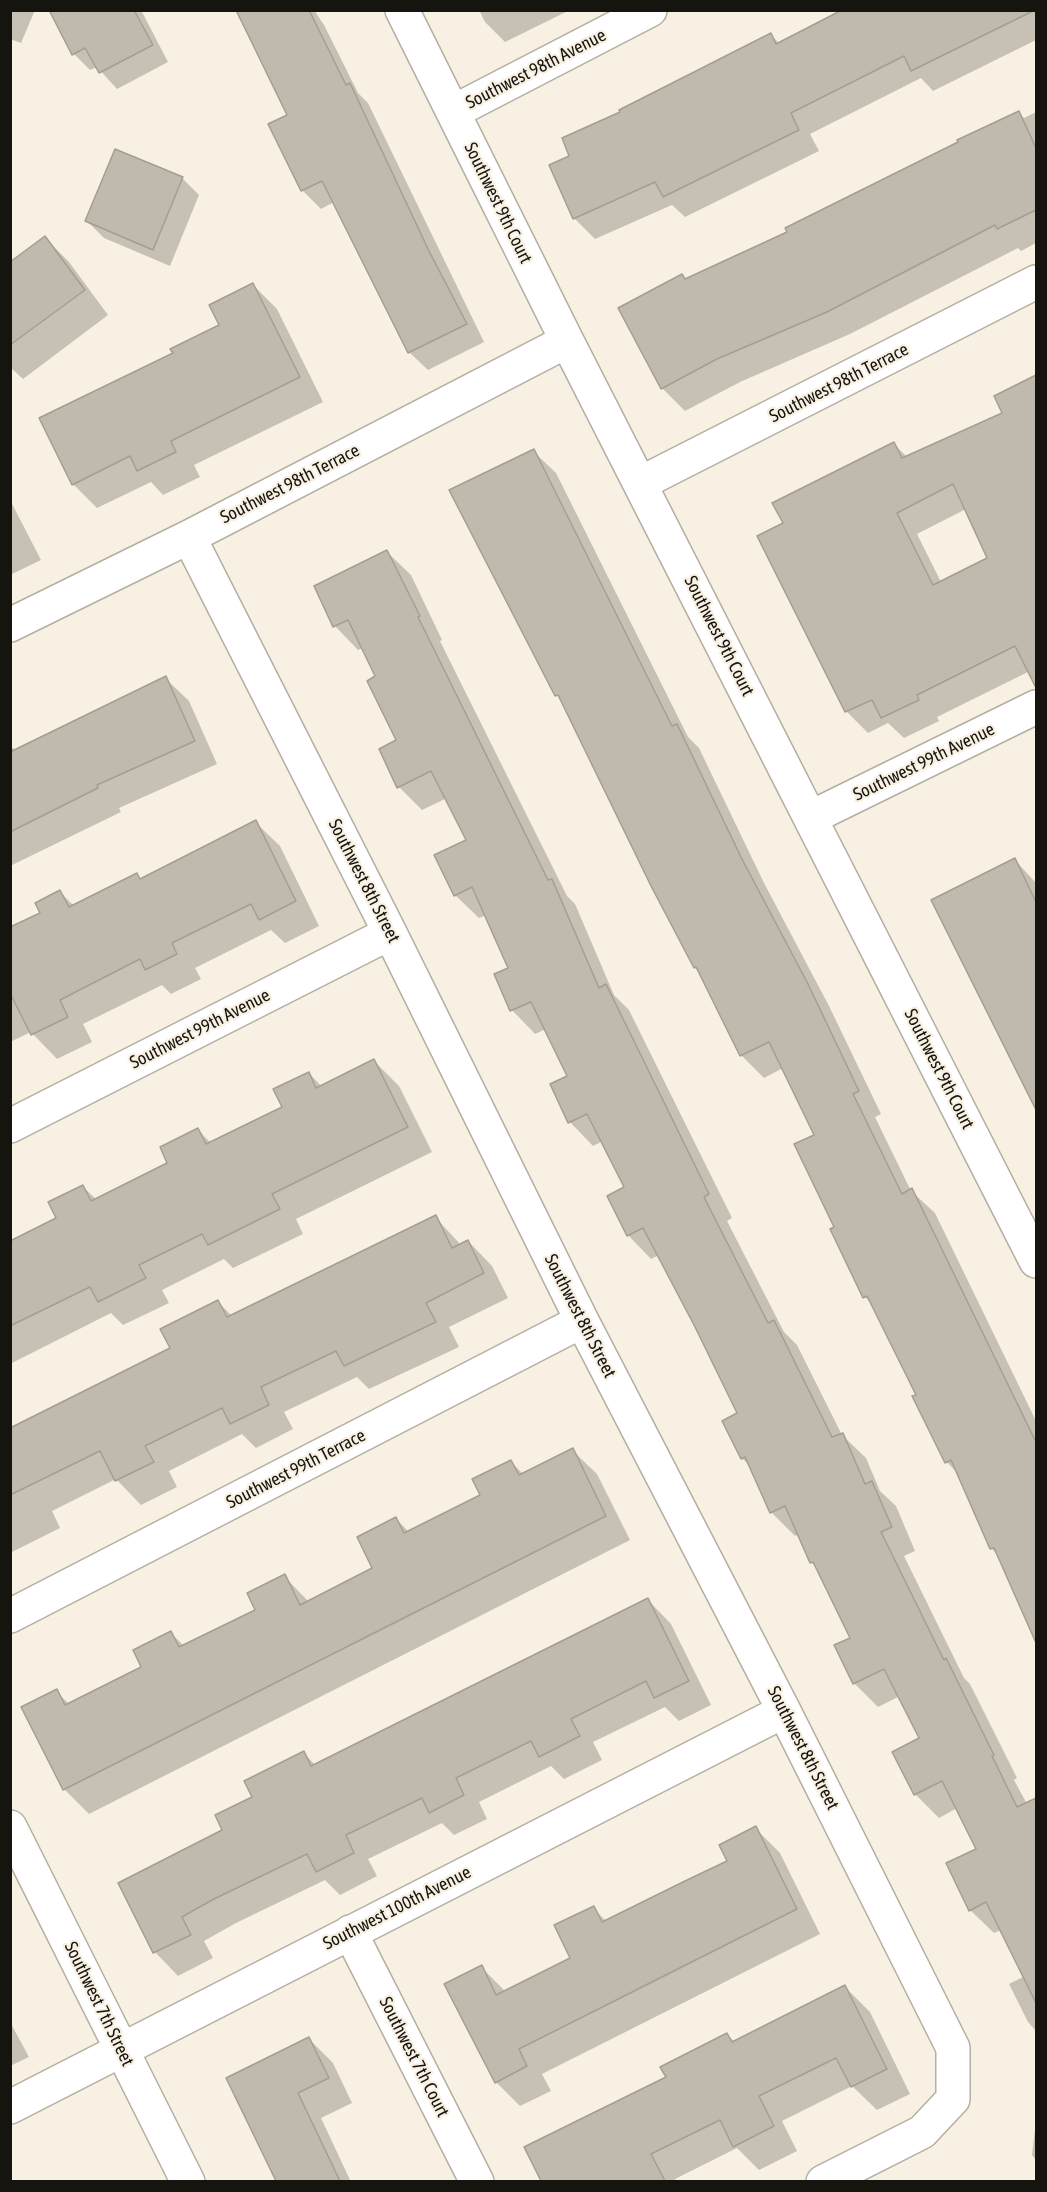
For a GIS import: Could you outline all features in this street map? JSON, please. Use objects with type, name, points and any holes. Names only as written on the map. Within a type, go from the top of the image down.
[{"type":"street","name":"Southwest 9th Court","points":[[402,10],[567,341],[1036,1261]]},
{"type":"street","name":"Southwest 98th Avenue","points":[[453,112],[650,10]]},
{"type":"street","name":"Southwest 98th Terrace","points":[[641,483],[1036,282]]},
{"type":"street","name":"Southwest 98th Terrace","points":[[10,625],[189,537],[567,341]]},
{"type":"street","name":"Southwest 8th Street","points":[[189,537],[390,933],[582,1321],[784,1711],[953,2048],[953,2099],[922,2132],[824,2181]]},
{"type":"street","name":"Southwest 99th Avenue","points":[[812,818],[1036,707]]},
{"type":"street","name":"Southwest 99th Avenue","points":[[10,1126],[390,933]]},
{"type":"street","name":"Southwest 99th Terrace","points":[[10,1616],[582,1321]]},
{"type":"street","name":"Southwest 100th Avenue","points":[[10,2108],[784,1711]]},
{"type":"street","name":"Southwest 7th Street","points":[[10,1827],[188,2181]]},
{"type":"street","name":"Southwest 7th Court","points":[[350,1932],[477,2181]]},
{"type":"building","points":[[49,10],[134,10],[153,45],[99,73],[85,48],[72,55]]},
{"type":"building","points":[[236,10],[309,10],[346,85],[350,83],[429,251],[467,324],[408,353],[322,181],[301,191],[268,124],[287,115]]},
{"type":"building","points":[[842,10],[1035,10],[911,71],[904,56],[791,113],[799,130],[663,197],[655,182],[573,219],[549,165],[569,156],[562,138],[620,112],[619,110],[771,33],[776,44]]},
{"type":"building","points":[[1019,111],[1036,148],[1036,210],[997,229],[995,225],[827,312],[717,359],[661,389],[618,308],[682,274],[685,279],[787,232],[785,228]]},
{"type":"building","points":[[115,149],[183,177],[153,250],[85,221]]},
{"type":"building","points":[[45,236],[85,290],[10,345],[10,262]]},
{"type":"building","points":[[253,283],[300,377],[171,441],[176,452],[137,471],[130,456],[72,485],[39,418],[173,353],[170,349],[219,325],[209,305]]},
{"type":"building","points":[[1036,375],[1036,688],[1015,646],[917,695],[919,700],[881,718],[872,700],[845,712],[757,536],[783,523],[772,503],[894,442],[902,458],[1002,413],[994,396]],"holes":[[[953,484],[987,558],[933,585],[897,513]]]},
{"type":"building","points":[[534,449],[672,726],[677,724],[742,859],[807,982],[859,1091],[853,1094],[902,1194],[912,1188],[1036,1442],[1036,1643],[994,1548],[990,1549],[951,1460],[945,1463],[912,1396],[916,1395],[867,1296],[863,1298],[830,1229],[834,1227],[794,1144],[814,1135],[769,1042],[740,1056],[696,967],[694,968],[651,886],[558,695],[555,696],[449,490]]},
{"type":"building","points":[[387,550],[548,880],[552,879],[599,988],[606,984],[709,1194],[704,1197],[768,1323],[774,1320],[832,1437],[843,1433],[865,1484],[872,1481],[892,1527],[881,1532],[994,1755],[992,1756],[1017,1807],[1036,1798],[1036,2003],[986,1902],[969,1911],[946,1863],[976,1849],[942,1781],[914,1795],[892,1752],[919,1738],[884,1669],[853,1684],[834,1645],[850,1638],[813,1562],[810,1563],[785,1506],[770,1513],[745,1457],[741,1459],[722,1421],[737,1413],[643,1228],[627,1236],[607,1196],[624,1187],[587,1114],[568,1123],[550,1084],[567,1076],[531,1002],[510,1011],[494,974],[508,968],[472,887],[454,896],[434,855],[466,840],[431,771],[397,788],[379,749],[396,740],[367,681],[375,676],[348,620],[333,627],[314,586]]},
{"type":"building","points":[[166,676],[195,741],[97,785],[98,788],[10,832],[10,752]]},
{"type":"building","points":[[256,820],[296,901],[259,920],[251,904],[172,943],[177,954],[145,970],[140,959],[60,1000],[68,1017],[31,1035],[10,993],[10,927],[40,913],[35,903],[60,890],[69,907],[137,873],[140,879]]},
{"type":"building","points":[[1015,858],[1036,902],[1036,1110],[931,900]]},
{"type":"building","points":[[374,1059],[408,1127],[272,1194],[280,1209],[208,1245],[202,1234],[139,1265],[146,1278],[98,1302],[90,1287],[10,1326],[10,1241],[56,1218],[48,1202],[83,1185],[91,1201],[167,1163],[160,1147],[198,1128],[206,1144],[282,1107],[273,1089],[309,1072],[316,1088]]},
{"type":"building","points":[[436,1215],[452,1248],[468,1240],[484,1273],[426,1303],[436,1322],[344,1366],[336,1351],[261,1387],[269,1405],[230,1424],[222,1408],[145,1446],[154,1462],[115,1481],[100,1451],[10,1495],[10,1428],[170,1348],[160,1329],[218,1300],[227,1317]]},
{"type":"building","points":[[573,1448],[606,1516],[63,1790],[21,1707],[57,1689],[65,1705],[141,1667],[133,1650],[171,1631],[179,1647],[255,1610],[247,1593],[285,1574],[300,1605],[372,1568],[357,1537],[396,1517],[404,1533],[480,1495],[472,1479],[511,1460],[519,1475]]},
{"type":"building","points":[[648,1598],[689,1681],[654,1698],[646,1681],[571,1719],[580,1736],[539,1757],[531,1741],[456,1778],[464,1795],[429,1813],[422,1798],[346,1835],[354,1853],[316,1872],[307,1854],[212,1900],[182,1917],[191,1935],[153,1953],[118,1883],[222,1830],[215,1815],[252,1797],[244,1781],[304,1751],[311,1766]]},
{"type":"building","points":[[756,1826],[797,1909],[519,2049],[527,2066],[495,2083],[444,1984],[482,1965],[496,1995],[570,1958],[554,1925],[594,1906],[602,1922],[727,1861],[719,1845]]},
{"type":"building","points":[[845,1985],[887,2069],[851,2087],[836,2058],[759,2096],[774,2126],[733,2147],[720,2120],[651,2154],[665,2181],[541,2181],[524,2147],[666,2077],[660,2067],[727,2033],[732,2042]]},
{"type":"building","points":[[309,2037],[329,2078],[298,2093],[340,2181],[276,2181],[226,2078]]}]
